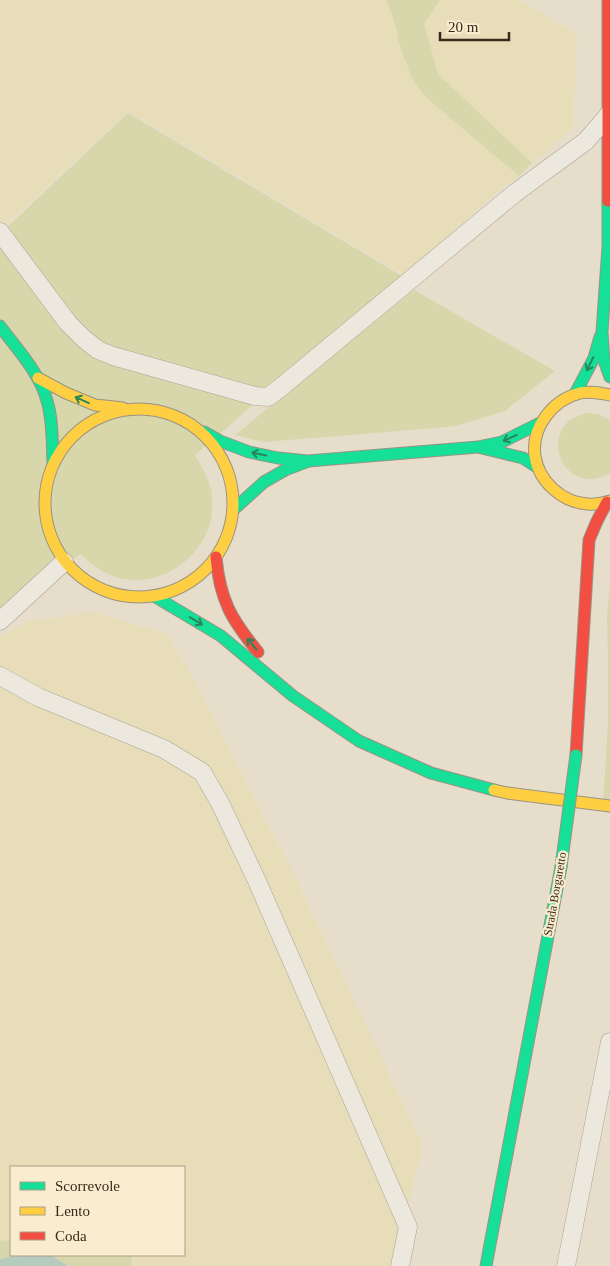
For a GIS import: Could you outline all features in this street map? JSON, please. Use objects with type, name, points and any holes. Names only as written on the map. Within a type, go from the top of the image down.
[{"type":"main road","points":[[608,0],[610,114],[608,247],[602,332],[604,360],[610,377]]},
{"type":"main road","points":[[0,326],[38,378],[47,400],[52,422],[53,462]]},
{"type":"main road","points":[[575,394],[594,358],[602,332]]},
{"type":"main road","points":[[38,378],[95,406],[153,409],[176,416],[220,441],[249,452],[308,462],[478,447],[502,442],[540,423]]},
{"type":"main road","points":[[609,502],[591,505],[580,512],[567,499],[557,494],[537,467],[535,443],[536,432],[546,413],[562,399],[586,392],[610,395]]},
{"type":"main road","points":[[129,408],[110,412],[92,420],[76,431],[63,445],[53,462],[45,487],[44,513],[51,539],[64,562],[82,579],[104,591],[129,597],[154,596],[178,589],[200,575],[216,557],[228,535],[233,510],[233,491],[221,456],[210,440],[196,428]]},
{"type":"main road","points":[[478,447],[523,458],[537,467]]},
{"type":"main road","points":[[233,510],[264,482],[285,470],[308,462]]},
{"type":"main road","name":"Strada Borgaretto","points":[[486,1266],[561,867],[576,755],[590,540],[597,521],[609,502]]},
{"type":"main road","name":"Strada Borgaretto","points":[[580,512],[590,540]]},
{"type":"main road","points":[[216,557],[220,587],[232,618],[293,696]]},
{"type":"main road","points":[[154,596],[221,636],[293,696],[359,741],[431,773],[507,792],[610,806]]},
{"type":"street","points":[[0,232],[68,323],[98,350],[113,356],[255,396],[268,397],[515,193],[586,141],[610,114]]},
{"type":"street","points":[[0,621],[64,562]]},
{"type":"street","points":[[0,676],[38,697],[164,749],[202,772],[220,803],[257,881],[408,1227],[400,1266]]},
{"type":"street","points":[[566,1266],[610,1042]]},
{"type":"shaded area","points":[[0,0],[385,0],[391,12],[411,76],[436,106],[519,176],[501,189],[404,275],[128,111],[0,231]]},
{"type":"shaded area","points":[[440,0],[519,0],[577,34],[573,128],[532,163],[438,74],[424,24]]},
{"type":"shaded area","points":[[93,612],[167,634],[198,688],[293,873],[423,1145],[392,1266],[131,1266],[132,1256],[185,1256],[185,1166],[10,1166],[10,1240],[0,1241],[0,636],[27,622]]},
{"type":"shaded area","points":[[17,1256],[53,1256],[68,1266],[0,1266],[0,1259]]},
{"type":"green space","points":[[385,0],[440,0],[424,24],[438,74],[532,163],[519,176],[423,94],[411,76],[399,43],[391,12]]},
{"type":"green space","points":[[128,113],[402,276],[195,455],[210,486],[212,498],[211,516],[206,533],[198,548],[186,561],[171,571],[155,577],[137,580],[119,578],[103,572],[80,554],[0,623],[0,234]]},
{"type":"green space","points":[[414,290],[555,371],[505,411],[456,426],[263,442],[235,435]]},
{"type":"green space","points":[[587,413],[598,414],[610,420],[610,473],[594,479],[581,478],[565,467],[558,448],[562,429],[569,421]]},
{"type":"green space","points":[[610,581],[610,800],[603,804],[608,724],[607,616]]},
{"type":"green space","points":[[10,1240],[10,1256],[17,1256],[0,1259],[0,1241]]},
{"type":"green space","points":[[53,1256],[132,1256],[131,1266],[68,1266]]},
{"type":"traffic: fast","points":[[608,201],[608,247],[602,332],[604,360],[610,377]]},
{"type":"traffic: fast","points":[[0,326],[34,371],[44,391],[49,408],[52,431],[53,462]]},
{"type":"traffic: fast","points":[[575,394],[594,358],[600,337]]},
{"type":"traffic: fast","points":[[204,432],[220,441],[249,452],[278,458],[308,461],[478,447],[502,442],[540,423]]},
{"type":"traffic: fast","points":[[482,448],[523,458],[537,467]]},
{"type":"traffic: fast","points":[[233,510],[264,482],[285,470],[306,462]]},
{"type":"traffic: fast","points":[[154,596],[221,636],[293,696],[359,741],[431,773],[494,790]]},
{"type":"traffic: fast","points":[[561,867],[576,755]]},
{"type":"traffic: fast","points":[[486,1266],[561,867]]},
{"type":"traffic: slow","points":[[38,378],[66,393],[95,405],[123,408]]},
{"type":"traffic: slow","points":[[610,395],[584,392],[561,402],[552,409],[540,426],[536,435],[535,446],[535,456],[541,474],[553,489],[561,495],[587,504],[610,501]]},
{"type":"traffic: slow","points":[[148,409],[175,416],[206,436],[226,467],[232,485],[233,503],[232,521],[226,539],[206,570],[175,590],[157,596],[130,597],[121,596],[95,586],[79,576],[66,563],[52,539],[46,521],[45,494],[46,485],[56,459],[66,443],[79,430],[103,416],[121,410],[148,409]]},
{"type":"traffic: slow","points":[[494,790],[610,806]]},
{"type":"traffic: jam","points":[[608,0],[608,201]]},
{"type":"traffic: jam","points":[[576,755],[589,540],[607,502]]},
{"type":"traffic: jam","points":[[216,557],[220,585],[228,608],[258,652]]}]
